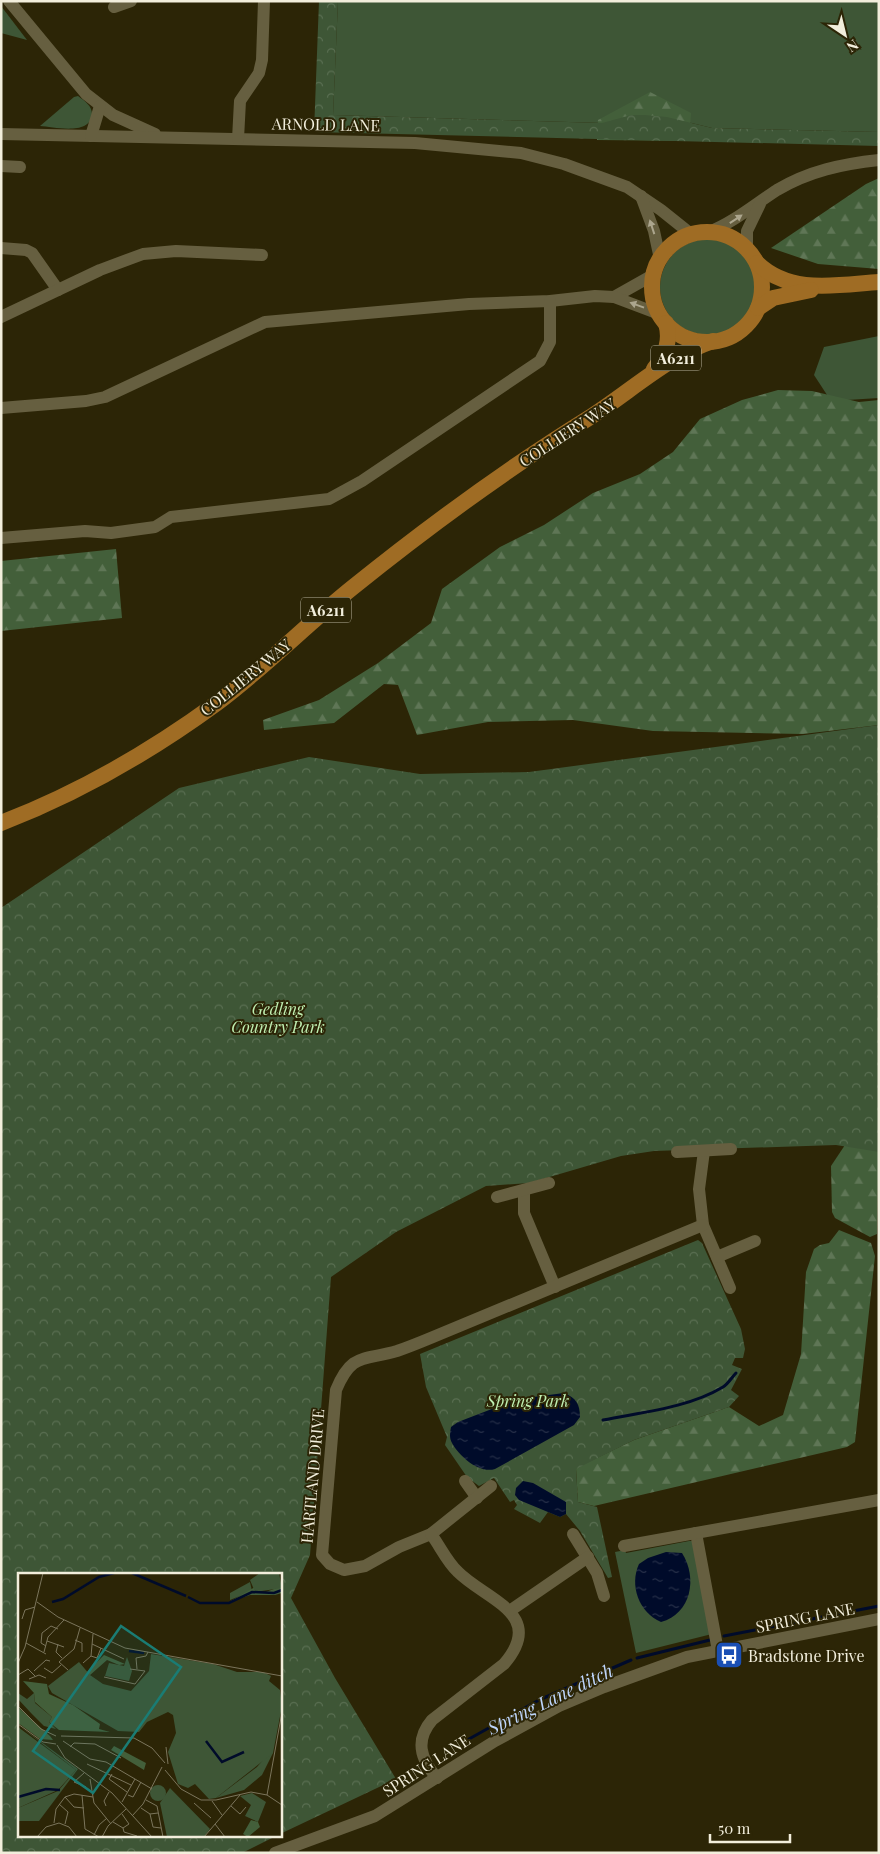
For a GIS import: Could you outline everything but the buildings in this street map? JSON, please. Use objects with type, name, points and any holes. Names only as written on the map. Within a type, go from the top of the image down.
[{"type":"main road","points":[[752,256],[761,275],[762,292],[758,308],[739,332],[713,341],[697,341],[683,336],[662,318],[653,295],[653,275],[660,258],[671,246],[691,234],[709,232],[729,236],[752,256],[774,277],[796,284],[823,287]]},
{"type":"main road","points":[[758,308],[774,298],[823,287],[879,282]]},
{"type":"main road","name":"COLLIERY WAY","points":[[643,382],[667,350],[669,334],[662,318]]},
{"type":"main road","name":"COLLIERY WAY","points":[[1,822],[84,787],[150,749],[218,702],[350,589],[455,508],[691,348],[713,341]]},
{"type":"street","points":[[9,1],[84,92],[100,106],[129,124],[162,137]]},
{"type":"street","points":[[114,7],[131,1]]},
{"type":"street","points":[[238,139],[240,101],[259,73],[262,60],[264,1]]},
{"type":"street","points":[[91,136],[100,106]]},
{"type":"street","name":"ARNOLD LANE","points":[[1,134],[415,143],[521,154],[564,164],[608,179],[641,196],[691,234]]},
{"type":"street","points":[[709,232],[733,221],[777,190],[818,170],[851,163],[879,160]]},
{"type":"street","points":[[1,166],[20,167]]},
{"type":"street","points":[[641,196],[654,231],[660,258]]},
{"type":"street","points":[[752,256],[750,224],[761,202]]},
{"type":"street","points":[[1,248],[26,250],[32,253],[58,290]]},
{"type":"street","points":[[1,317],[100,270],[143,254],[176,251],[262,255]]},
{"type":"street","points":[[1,408],[86,402],[105,398],[266,322],[469,304],[614,297],[653,275]]},
{"type":"street","points":[[614,297],[662,318]]},
{"type":"street","points":[[1,538],[85,531],[111,532],[156,527],[171,516],[329,499],[362,481],[540,361],[550,342],[550,301]]},
{"type":"street","points":[[677,1152],[731,1149]]},
{"type":"street","points":[[704,1151],[700,1189],[703,1225],[730,1288]]},
{"type":"street","points":[[497,1197],[549,1183]]},
{"type":"street","points":[[524,1191],[524,1213],[555,1287]]},
{"type":"street","name":"HARTLAND DRIVE","points":[[431,1534],[399,1547],[365,1566],[344,1570],[330,1564],[322,1555],[336,1390],[344,1371],[363,1358],[405,1348],[703,1225]]},
{"type":"street","points":[[717,1257],[755,1241]]},
{"type":"street","points":[[465,1481],[477,1498]]},
{"type":"street","points":[[437,1778],[423,1756],[422,1734],[432,1720],[504,1664],[512,1655],[518,1636],[517,1626],[510,1610],[459,1573],[431,1534],[490,1486]]},
{"type":"street","points":[[624,1546],[879,1500]]},
{"type":"street","points":[[696,1533],[718,1651]]},
{"type":"street","points":[[573,1534],[597,1573],[604,1596]]},
{"type":"street","points":[[510,1610],[588,1557]]},
{"type":"street","name":"SPRING LANE","points":[[276,1853],[375,1816],[495,1741],[567,1703],[622,1680],[687,1658],[879,1620]]},
{"type":"green space","points":[[319,1],[338,1],[333,115],[602,123],[631,115],[645,115],[667,117],[712,128],[879,132],[879,146],[314,132]]},
{"type":"green space","points":[[338,1],[879,1],[879,132],[712,128],[667,117],[603,123],[333,115]]},
{"type":"green space","points":[[1,6],[27,40],[1,33]]},
{"type":"green space","points":[[650,92],[691,113],[689,141],[597,140],[598,120]]},
{"type":"green space","points":[[78,96],[88,104],[92,111],[90,121],[85,125],[71,129],[40,126],[74,97]]},
{"type":"green space","points":[[879,178],[879,269],[818,264],[771,248],[866,184]]},
{"type":"green space","points":[[708,239],[726,243],[742,253],[752,269],[756,287],[752,305],[742,321],[726,331],[708,335],[690,331],[674,321],[664,305],[660,287],[664,269],[674,253],[690,243]]},
{"type":"green space","points":[[879,336],[879,398],[831,401],[814,375],[824,347]]},
{"type":"green space","points":[[778,390],[812,391],[859,402],[879,400],[879,725],[803,734],[653,731],[573,720],[488,722],[417,735],[398,685],[384,684],[334,723],[264,730],[263,720],[319,700],[378,663],[431,623],[442,589],[500,547],[544,525],[593,493],[640,474],[673,452],[700,419],[742,400]]},
{"type":"green space","points":[[116,549],[122,618],[1,631],[1,561]]},
{"type":"green space","name":"Gedling Country Park","points":[[879,725],[879,1152],[836,1145],[654,1151],[621,1156],[529,1183],[486,1186],[396,1232],[331,1277],[310,1555],[291,1598],[335,1678],[396,1779],[281,1834],[281,1573],[18,1573],[18,1836],[276,1836],[242,1853],[1,1853],[1,908],[179,788],[309,757],[420,774],[529,772]]},
{"type":"green space","points":[[879,1122],[877,1234],[870,1237],[835,1218],[832,1212],[831,1166],[851,1136]]},
{"type":"green space","points":[[839,1230],[871,1243],[875,1256],[855,1442],[847,1447],[594,1506],[578,1502],[576,1468],[634,1440],[729,1407],[759,1426],[783,1415],[801,1354],[806,1272],[814,1249],[829,1243]]},
{"type":"green space","name":"Spring Park","points":[[698,1240],[702,1243],[741,1329],[745,1349],[743,1358],[735,1358],[732,1365],[742,1369],[731,1390],[739,1396],[729,1407],[634,1440],[576,1469],[578,1502],[597,1507],[612,1577],[608,1578],[580,1531],[566,1514],[560,1517],[548,1512],[540,1523],[514,1509],[517,1505],[514,1500],[510,1502],[494,1478],[479,1486],[467,1477],[445,1445],[447,1437],[426,1387],[420,1354]]},
{"type":"green space","points":[[692,1541],[712,1634],[636,1653],[615,1552],[625,1550],[626,1553]]},
{"type":"water","points":[[564,1393],[574,1399],[579,1408],[580,1417],[574,1425],[495,1469],[483,1469],[470,1463],[459,1453],[451,1441],[451,1427],[458,1422],[518,1399]]},
{"type":"water","points":[[523,1481],[533,1483],[566,1502],[566,1514],[560,1517],[519,1500],[515,1495],[516,1488]]},
{"type":"water","points":[[666,1552],[682,1553],[690,1573],[690,1584],[689,1594],[679,1611],[671,1618],[661,1622],[653,1618],[642,1605],[638,1598],[635,1581],[639,1564],[648,1558]]},
{"type":"waterway","points":[[603,1420],[680,1405],[695,1400],[723,1387],[736,1373]]},
{"type":"waterway","points":[[724,1636],[879,1606]]},
{"type":"waterway","points":[[637,1658],[710,1640]]},
{"type":"waterway","name":"Spring Lane ditch","points":[[469,1739],[539,1700],[631,1660]]},
{"type":"place","name":"Bradstone Drive","points":[[729,1655]]}]
